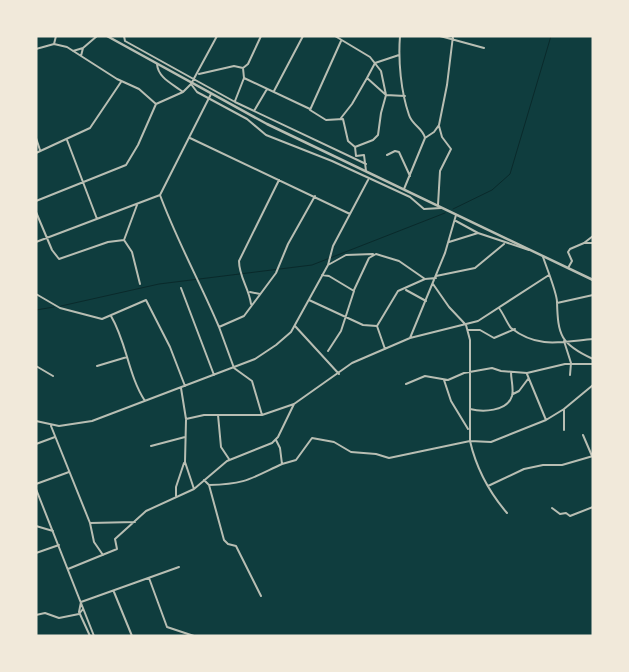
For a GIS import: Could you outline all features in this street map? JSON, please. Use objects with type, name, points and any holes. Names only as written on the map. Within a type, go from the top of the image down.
[{"type":"street","points":[[54,44],[56,36]]},
{"type":"street","points":[[73,51],[83,48],[97,36]]},
{"type":"street","points":[[108,36],[233,106],[593,280]]},
{"type":"street","points":[[36,201],[126,165],[138,145],[156,104],[183,92],[195,80],[217,36]]},
{"type":"street","points":[[243,68],[248,64],[261,36]]},
{"type":"street","points":[[274,91],[303,36]]},
{"type":"street","points":[[335,36],[341,41],[365,52],[375,63],[381,71],[386,95],[378,135],[373,140],[355,147]]},
{"type":"street","points":[[400,36],[399,55],[405,96],[411,119],[423,132],[425,138]]},
{"type":"street","points":[[440,36],[484,48]]},
{"type":"street","points":[[438,206],[440,171],[450,149],[441,135],[439,125],[447,85],[453,36]]},
{"type":"street","points":[[120,44],[123,37],[140,50],[235,102],[366,164]]},
{"type":"street","points":[[310,109],[341,41]]},
{"type":"street","points":[[36,49],[54,44],[73,51],[121,81],[139,89],[156,104]]},
{"type":"street","points":[[81,56],[83,48]]},
{"type":"street","points":[[244,78],[310,109],[314,114],[326,120],[341,118],[352,104],[375,63],[399,55]]},
{"type":"street","points":[[157,64],[158,72],[162,77],[183,92]]},
{"type":"street","points":[[198,74],[234,66],[243,68]]},
{"type":"street","points":[[235,102],[244,78],[243,68]]},
{"type":"street","points":[[367,78],[386,95],[405,96]]},
{"type":"street","points":[[36,153],[90,128],[121,81]]},
{"type":"street","points":[[191,84],[192,88],[208,99],[229,112],[247,119],[266,135],[332,161],[410,197],[424,209],[443,208]]},
{"type":"street","points":[[254,111],[267,88]]},
{"type":"street","points":[[36,242],[160,195],[190,138],[210,94]]},
{"type":"street","points":[[229,112],[233,106]]},
{"type":"street","points":[[341,118],[345,124],[348,141],[355,147],[356,156],[364,155],[366,171]]},
{"type":"street","points":[[404,189],[425,138],[434,132],[439,125]]},
{"type":"street","points":[[36,138],[40,151]]},
{"type":"street","points":[[190,138],[350,214]]},
{"type":"street","points":[[67,140],[97,219]]},
{"type":"street","points":[[387,156],[395,151],[399,152],[410,176]]},
{"type":"street","points":[[36,421],[50,425],[87,423],[116,414],[145,401],[234,368],[264,354],[286,337],[295,326],[328,265],[329,254],[369,179]]},
{"type":"street","points":[[251,304],[250,292],[241,274],[239,261],[279,180]]},
{"type":"street","points":[[160,195],[175,236],[198,278],[234,368],[252,381],[262,415]]},
{"type":"street","points":[[219,327],[244,316],[251,304],[276,273],[279,263],[315,196]]},
{"type":"street","points":[[124,240],[137,204]]},
{"type":"street","points":[[36,212],[55,256],[62,259],[102,244],[124,240]]},
{"type":"street","points":[[410,338],[436,277],[449,242],[456,215]]},
{"type":"street","points":[[455,220],[478,233],[505,244],[529,250]]},
{"type":"street","points":[[449,242],[478,233]]},
{"type":"street","points":[[568,268],[572,261],[568,250],[584,243],[593,236]]},
{"type":"street","points":[[124,240],[132,252],[140,284]]},
{"type":"street","points":[[584,243],[593,243]]},
{"type":"street","points":[[377,326],[398,292],[425,279],[474,268],[505,244]]},
{"type":"street","points":[[328,351],[341,331],[354,291],[373,254]]},
{"type":"street","points":[[328,265],[346,255],[382,254],[399,261],[425,279]]},
{"type":"street","points":[[543,257],[557,303],[557,321],[570,363],[570,375]]},
{"type":"street","points":[[186,419],[204,415],[262,415],[294,404],[352,364],[385,349],[410,338],[478,321],[549,274]]},
{"type":"street","points":[[321,275],[329,276],[354,291]]},
{"type":"street","points":[[433,284],[453,312],[466,325],[470,344],[470,409],[468,429],[473,455],[487,486],[507,513]]},
{"type":"street","points":[[181,288],[214,375]]},
{"type":"street","points":[[405,290],[426,300]]},
{"type":"street","points":[[250,292],[260,294]]},
{"type":"street","points":[[36,294],[60,308],[96,318],[111,316],[146,300],[170,347],[185,386]]},
{"type":"street","points":[[557,303],[593,295]]},
{"type":"street","points":[[309,300],[345,315],[363,325],[377,326]]},
{"type":"street","points":[[498,308],[507,318],[509,326],[535,342],[593,339]]},
{"type":"street","points":[[111,316],[145,401]]},
{"type":"street","points":[[295,326],[339,374]]},
{"type":"street","points":[[377,326],[385,349]]},
{"type":"street","points":[[467,330],[480,330],[494,338],[514,329]]},
{"type":"street","points":[[564,341],[593,359]]},
{"type":"street","points":[[97,366],[127,357]]},
{"type":"street","points":[[406,384],[426,376],[444,380],[469,372],[492,368],[527,373],[570,363],[593,364]]},
{"type":"street","points":[[36,366],[53,376]]},
{"type":"street","points":[[511,372],[513,394]]},
{"type":"street","points":[[527,373],[546,420]]},
{"type":"street","points":[[470,409],[478,411],[501,407],[529,378]]},
{"type":"street","points":[[444,380],[451,401],[468,429]]},
{"type":"street","points":[[209,486],[239,484],[255,479],[282,464],[296,460],[312,438],[334,442],[349,452],[389,458],[470,441],[494,442],[546,420],[564,409],[593,385]]},
{"type":"street","points":[[180,388],[186,419],[185,462],[194,488]]},
{"type":"street","points":[[68,569],[117,549],[115,539],[146,511],[194,488],[229,460],[276,440],[294,404]]},
{"type":"street","points":[[564,409],[564,430]]},
{"type":"street","points":[[218,415],[221,448],[229,460]]},
{"type":"street","points":[[50,425],[90,523],[94,542],[104,555]]},
{"type":"street","points":[[487,486],[524,469],[544,465],[562,466],[592,456],[583,435]]},
{"type":"street","points":[[151,446],[185,437]]},
{"type":"street","points":[[36,444],[55,438]]},
{"type":"street","points":[[276,440],[280,448],[282,464]]},
{"type":"street","points":[[176,496],[180,472],[185,462]]},
{"type":"street","points":[[36,484],[69,472]]},
{"type":"street","points":[[204,479],[209,486],[224,540],[228,544],[236,546],[261,596]]},
{"type":"street","points":[[36,489],[94,636]]},
{"type":"street","points":[[552,508],[560,514],[566,513],[571,516],[593,507]]},
{"type":"street","points":[[90,523],[135,522]]},
{"type":"street","points":[[36,526],[53,531]]},
{"type":"street","points":[[36,553],[59,545]]},
{"type":"street","points":[[90,636],[79,614],[78,609],[81,602],[178,567]]},
{"type":"street","points":[[149,578],[167,627],[194,636]]},
{"type":"street","points":[[114,591],[132,636]]},
{"type":"street","points":[[36,614],[45,613],[59,618],[79,614],[83,609]]},
{"type":"waterway","points":[[453,209],[492,190],[510,174],[551,36]]},
{"type":"waterway","points":[[61,306],[159,284],[312,265],[445,213]]},
{"type":"waterway","points":[[36,310],[54,307]]}]
